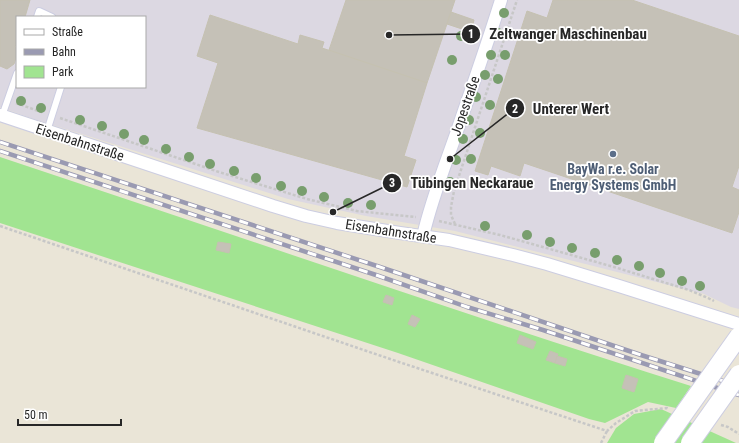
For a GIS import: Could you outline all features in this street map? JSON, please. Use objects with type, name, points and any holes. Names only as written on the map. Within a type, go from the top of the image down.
[{"type":"main road","points":[[663,443],[739,336]]},
{"type":"main road","points":[[690,443],[739,374]]},
{"type":"street","name":"Jopestraße","points":[[423,236],[427,219],[501,0]]},
{"type":"street","name":"Eisenbahnstraße","points":[[1,116],[306,216],[478,246],[547,264],[739,324]]},
{"type":"lane","points":[[37,16],[39,12],[49,16]]},
{"type":"lane","points":[[1,116],[16,76]]},
{"type":"lane","points":[[47,131],[61,88]]},
{"type":"path","points":[[455,224],[451,215],[454,191],[517,0]]},
{"type":"path","points":[[7,100],[219,172],[307,199],[357,211],[406,216],[455,224],[543,246],[690,290],[717,303]]},
{"type":"path","points":[[0,226],[388,359],[607,432]]},
{"type":"path","points":[[601,443],[607,432],[616,423],[635,411],[667,408],[674,410]]},
{"type":"path","points":[[719,424],[728,427],[739,434]]},
{"type":"shaded area","points":[[0,0],[739,0],[739,309],[731,307],[704,294],[455,231],[366,216],[288,199],[0,107]]},
{"type":"green space","points":[[0,157],[431,302],[691,386],[676,408],[648,402],[605,423],[589,419],[398,353],[0,223]]},
{"type":"green space","points":[[661,409],[736,443],[607,443],[616,428],[634,414]]},
{"type":"building","points":[[0,0],[30,0],[25,16],[16,16],[16,57],[14,64],[7,69],[0,66]]},
{"type":"building","points":[[346,0],[455,0],[427,83],[329,50]]},
{"type":"building","points":[[553,0],[632,0],[739,36],[739,166],[732,187],[739,190],[739,212],[732,233],[524,163],[520,176],[491,166],[488,175],[475,171],[527,11],[547,18]]},
{"type":"building","points":[[451,12],[474,20],[471,32],[447,24]]},
{"type":"building","points":[[210,15],[298,44],[300,35],[324,42],[322,48],[427,83],[404,156],[416,160],[407,187],[197,128],[218,63],[197,56]]},
{"type":"building","points":[[218,242],[231,244],[229,253],[216,250]]},
{"type":"building","points":[[386,295],[394,298],[392,305],[383,302]]},
{"type":"building","points":[[412,315],[420,319],[415,327],[408,324]]},
{"type":"building","points":[[520,335],[536,342],[533,349],[517,343]]},
{"type":"building","points":[[550,351],[558,354],[555,363],[546,360]]},
{"type":"building","points":[[557,356],[567,359],[565,366],[555,363]]},
{"type":"building","points":[[626,375],[638,379],[634,392],[622,388]]},
{"type":"railway","points":[[0,142],[380,267],[641,355],[739,386]]},
{"type":"railway","points":[[0,151],[376,275],[467,307],[543,330],[739,395]]},
{"type":"place","name":"Zeltwanger Maschinenbau","points":[[389,35]]},
{"type":"place","name":"BayWa r.e. Solar Energy Systems GmbH","points":[[613,154]]},
{"type":"place","name":"Unterer Wert","points":[[450,159]]},
{"type":"place","name":"Tübingen Neckaraue","points":[[333,212]]}]
